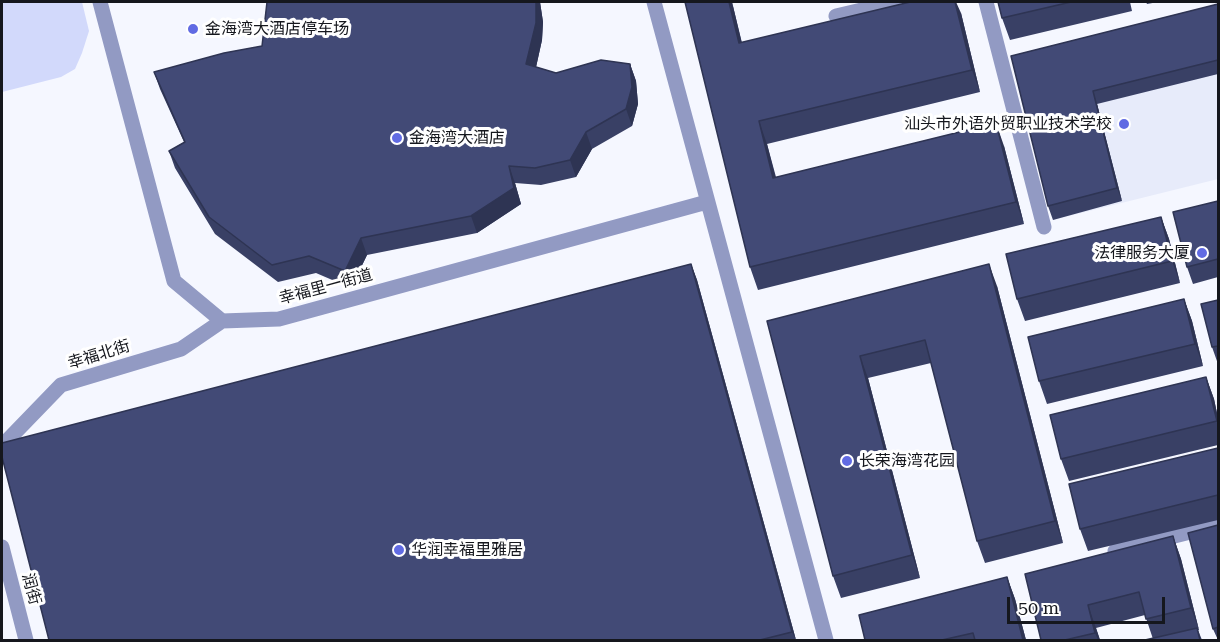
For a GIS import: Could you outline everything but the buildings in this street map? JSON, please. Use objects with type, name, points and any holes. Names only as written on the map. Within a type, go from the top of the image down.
[{"type":"street","points":[[100,2],[174,281],[222,321]]},
{"type":"street","points":[[654,2],[826,640]]},
{"type":"street","points":[[836,16],[896,2]]},
{"type":"street","points":[[986,2],[1044,227]]},
{"type":"street","name":"幸福里一街道","points":[[222,321],[279,319],[707,202]]},
{"type":"street","name":"幸福北街","points":[[2,446],[62,385],[181,349],[222,321]]},
{"type":"street","points":[[1115,551],[1218,525]]},
{"type":"street","name":"润街","points":[[2,546],[26,640]]},
{"type":"shaded area","points":[[2,2],[82,2],[89,31],[75,69],[61,77],[2,92]]},
{"type":"shaded area","name":"汕头市外语外贸职业技术学校","points":[[1218,18],[1218,179],[1053,220],[1016,69]]},
{"type":"place","name":"金海湾大酒店停车场","points":[[193,29]]},
{"type":"place","name":"汕头市外语外贸职业技术学校","points":[[1124,124]]},
{"type":"place","name":"金海湾大酒店","points":[[397,138]]},
{"type":"place","name":"法律服务大厦","points":[[1202,253]]},
{"type":"place","name":"长荣海湾花园","points":[[847,461]]},
{"type":"place","name":"华润幸福里雅居","points":[[399,550]]}]
